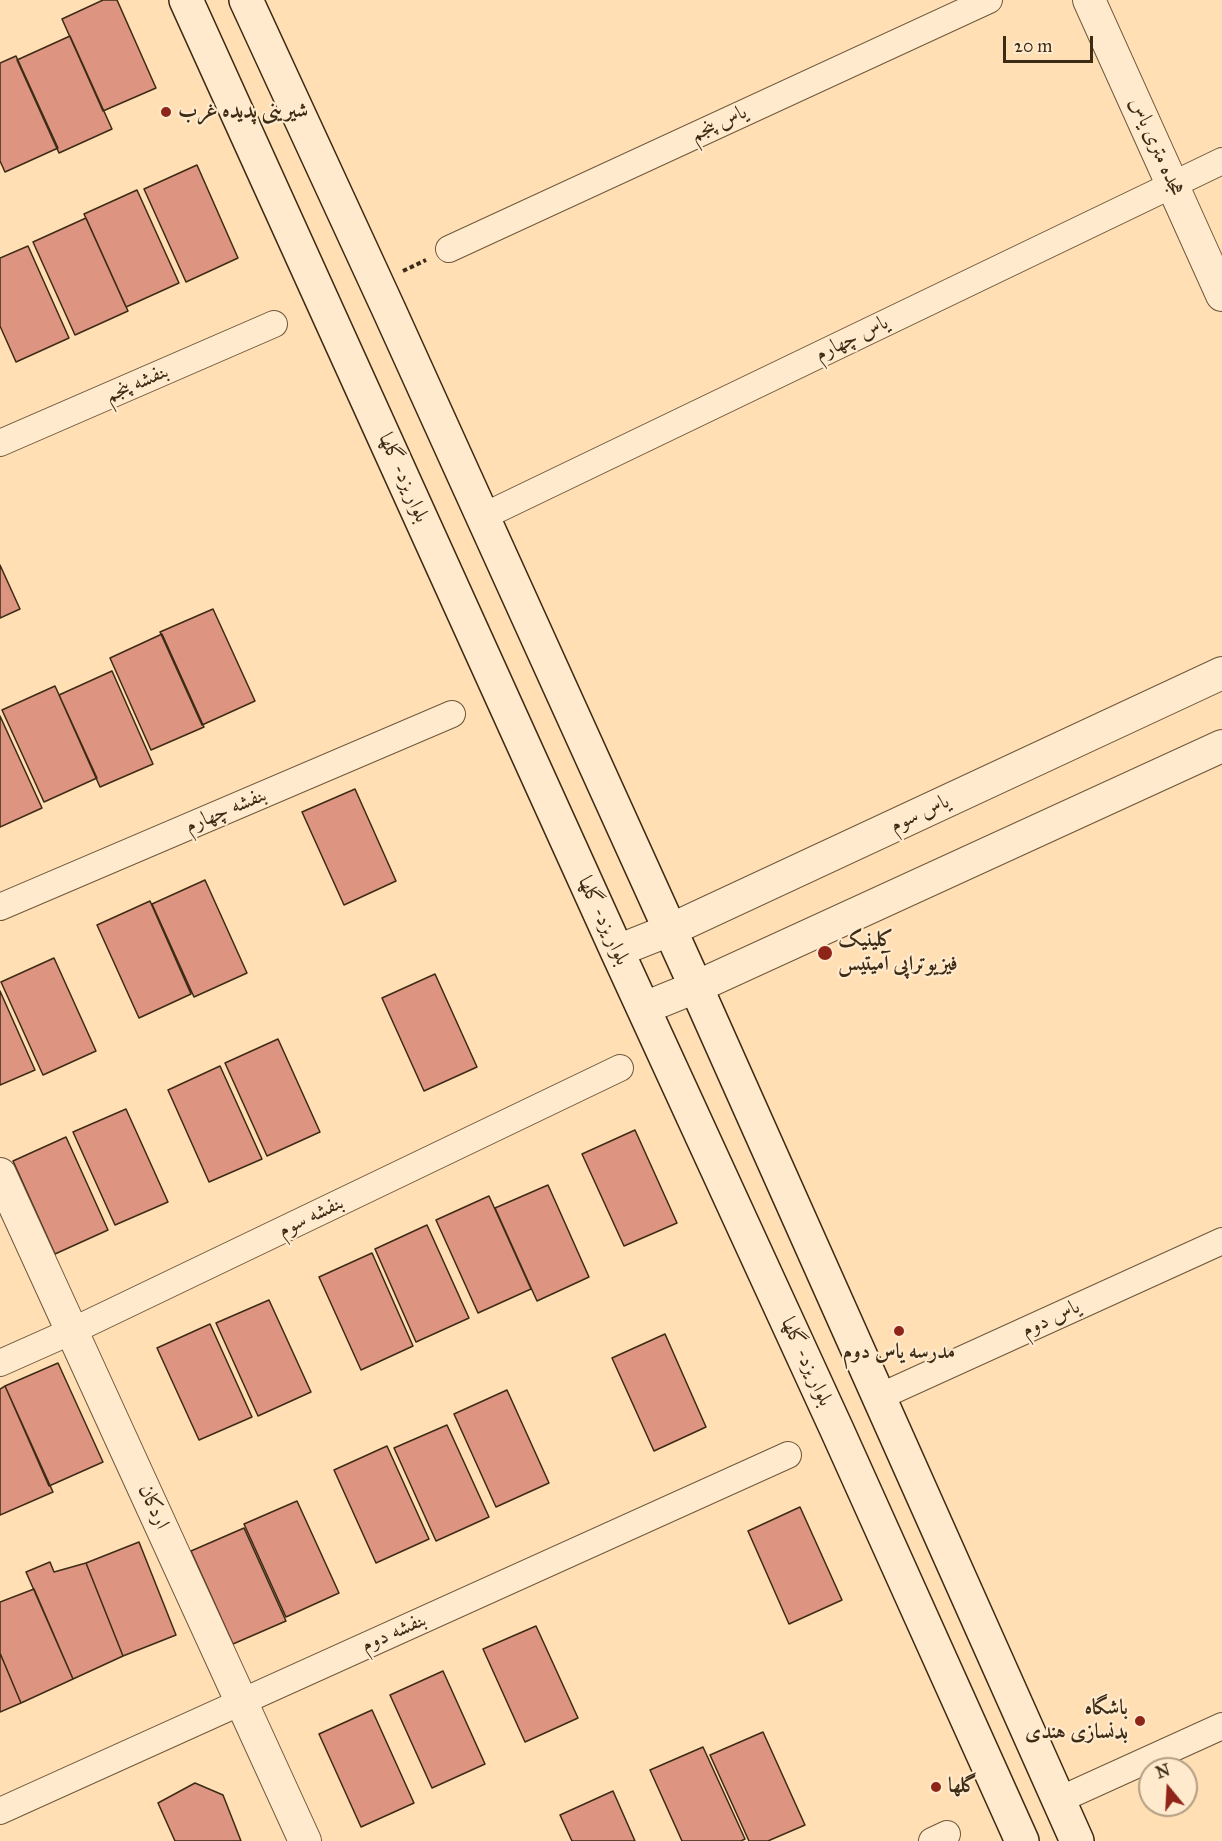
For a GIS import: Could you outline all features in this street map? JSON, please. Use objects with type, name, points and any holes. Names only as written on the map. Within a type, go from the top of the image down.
[{"type":"main road","name":"بلوار یزد- گلها","points":[[186,0],[617,951],[842,1440],[1022,1841]]},
{"type":"main road","points":[[246,0],[696,987],[1077,1841]]},
{"type":"street","name":"یاس پنجم","points":[[449,249],[989,0]]},
{"type":"street","name":"هجده متری یاس","points":[[1089,0],[1222,295]]},
{"type":"street","name":"یاس چهارم","points":[[482,518],[1222,161]]},
{"type":"street","name":"بنفشه پنجم","points":[[0,443],[274,324]]},
{"type":"street","name":"یاس سوم","points":[[617,951],[670,930],[1222,673]]},
{"type":"street","name":"بنفشه چهارم","points":[[0,907],[452,714]]},
{"type":"street","points":[[644,1008],[696,987],[1222,746]]},
{"type":"street","name":"بنفشه سوم","points":[[0,1363],[72,1331],[620,1068]]},
{"type":"street","name":"اردکان","points":[[0,1174],[305,1841]]},
{"type":"street","name":"یاس دوم","points":[[879,1397],[1222,1241]]},
{"type":"street","name":"بنفشه دوم","points":[[0,1811],[788,1455]]},
{"type":"street","points":[[1059,1800],[1222,1726]]},
{"type":"path","points":[[376,283],[449,249]]},
{"type":"building","points":[[103,0],[117,0],[156,88],[103,111],[62,19]]},
{"type":"building","points":[[70,36],[112,129],[59,153],[17,60]]},
{"type":"building","points":[[16,56],[58,148],[5,172],[0,161],[0,63]]},
{"type":"building","points":[[197,165],[238,258],[186,282],[144,189]]},
{"type":"building","points":[[137,190],[179,283],[126,307],[84,214]]},
{"type":"building","points":[[86,218],[128,311],[75,335],[33,242]]},
{"type":"building","points":[[28,246],[69,338],[16,362],[0,326],[0,258]]},
{"type":"building","points":[[0,565],[20,609],[0,618]]},
{"type":"building","points":[[213,609],[255,701],[202,725],[160,632]]},
{"type":"building","points":[[162,634],[204,727],[151,750],[110,658]]},
{"type":"building","points":[[112,671],[153,764],[100,787],[59,695]]},
{"type":"building","points":[[55,686],[97,778],[44,802],[2,710]]},
{"type":"building","points":[[0,716],[42,808],[0,827]]},
{"type":"building","points":[[355,789],[396,881],[344,905],[302,812]]},
{"type":"building","points":[[205,880],[247,973],[194,997],[152,904]]},
{"type":"building","points":[[150,901],[191,994],[139,1018],[97,925]]},
{"type":"building","points":[[54,958],[96,1051],[43,1075],[1,982]]},
{"type":"building","points":[[435,974],[477,1067],[424,1091],[382,998]]},
{"type":"building","points":[[0,991],[35,1070],[0,1085]]},
{"type":"building","points":[[278,1039],[320,1132],[267,1156],[225,1063]]},
{"type":"building","points":[[220,1066],[262,1159],[209,1182],[168,1090]]},
{"type":"building","points":[[126,1109],[168,1202],[115,1225],[73,1132]]},
{"type":"building","points":[[635,1130],[677,1223],[624,1246],[582,1154]]},
{"type":"building","points":[[66,1137],[108,1230],[55,1254],[13,1161]]},
{"type":"building","points":[[548,1185],[589,1277],[537,1301],[495,1208]]},
{"type":"building","points":[[489,1196],[531,1289],[478,1313],[436,1220]]},
{"type":"building","points":[[427,1225],[469,1318],[416,1342],[375,1249]]},
{"type":"building","points":[[372,1253],[413,1346],[361,1370],[319,1277]]},
{"type":"building","points":[[269,1300],[311,1392],[258,1416],[216,1323]]},
{"type":"building","points":[[210,1324],[252,1417],[199,1440],[157,1348]]},
{"type":"building","points":[[665,1334],[706,1427],[654,1451],[612,1358]]},
{"type":"building","points":[[58,1363],[103,1462],[49,1486],[5,1386]]},
{"type":"building","points":[[5,1386],[53,1492],[0,1515],[0,1389]]},
{"type":"building","points":[[507,1390],[549,1483],[496,1507],[454,1414]]},
{"type":"building","points":[[447,1425],[489,1517],[436,1541],[394,1448]]},
{"type":"building","points":[[387,1446],[429,1539],[376,1563],[334,1470]]},
{"type":"building","points":[[297,1501],[339,1593],[286,1617],[244,1524]]},
{"type":"building","points":[[800,1507],[842,1600],[789,1624],[748,1531]]},
{"type":"building","points":[[244,1528],[286,1621],[233,1644],[191,1551]]},
{"type":"building","points":[[139,1542],[176,1635],[123,1656],[86,1563]]},
{"type":"building","points":[[50,1562],[54,1572],[86,1563],[123,1656],[73,1679],[26,1572]]},
{"type":"building","points":[[34,1589],[73,1679],[21,1703],[0,1653],[0,1602]]},
{"type":"building","points":[[536,1626],[578,1718],[525,1742],[483,1649]]},
{"type":"building","points":[[0,1653],[21,1703],[0,1712]]},
{"type":"building","points":[[443,1671],[485,1764],[432,1788],[390,1695]]},
{"type":"building","points":[[372,1710],[414,1803],[361,1827],[319,1734]]},
{"type":"building","points":[[763,1732],[805,1825],[768,1841],[749,1841],[710,1755]]},
{"type":"building","points":[[703,1747],[745,1839],[741,1841],[682,1841],[650,1770]]},
{"type":"building","points":[[195,1783],[223,1795],[241,1841],[175,1841],[158,1803]]},
{"type":"building","points":[[613,1791],[635,1841],[572,1841],[560,1815]]},
{"type":"place","name":"شیرینی پدیده غرب","points":[[166,112]]},
{"type":"place","name":"کلینیک فیزیوتراپی آمیتیس","points":[[825,953]]},
{"type":"place","name":"مدرسه یاس دوم","points":[[899,1331]]},
{"type":"place","name":"باشگاه بدنسازی هندی","points":[[1140,1721]]},
{"type":"place","name":"گلها","points":[[936,1787]]}]
